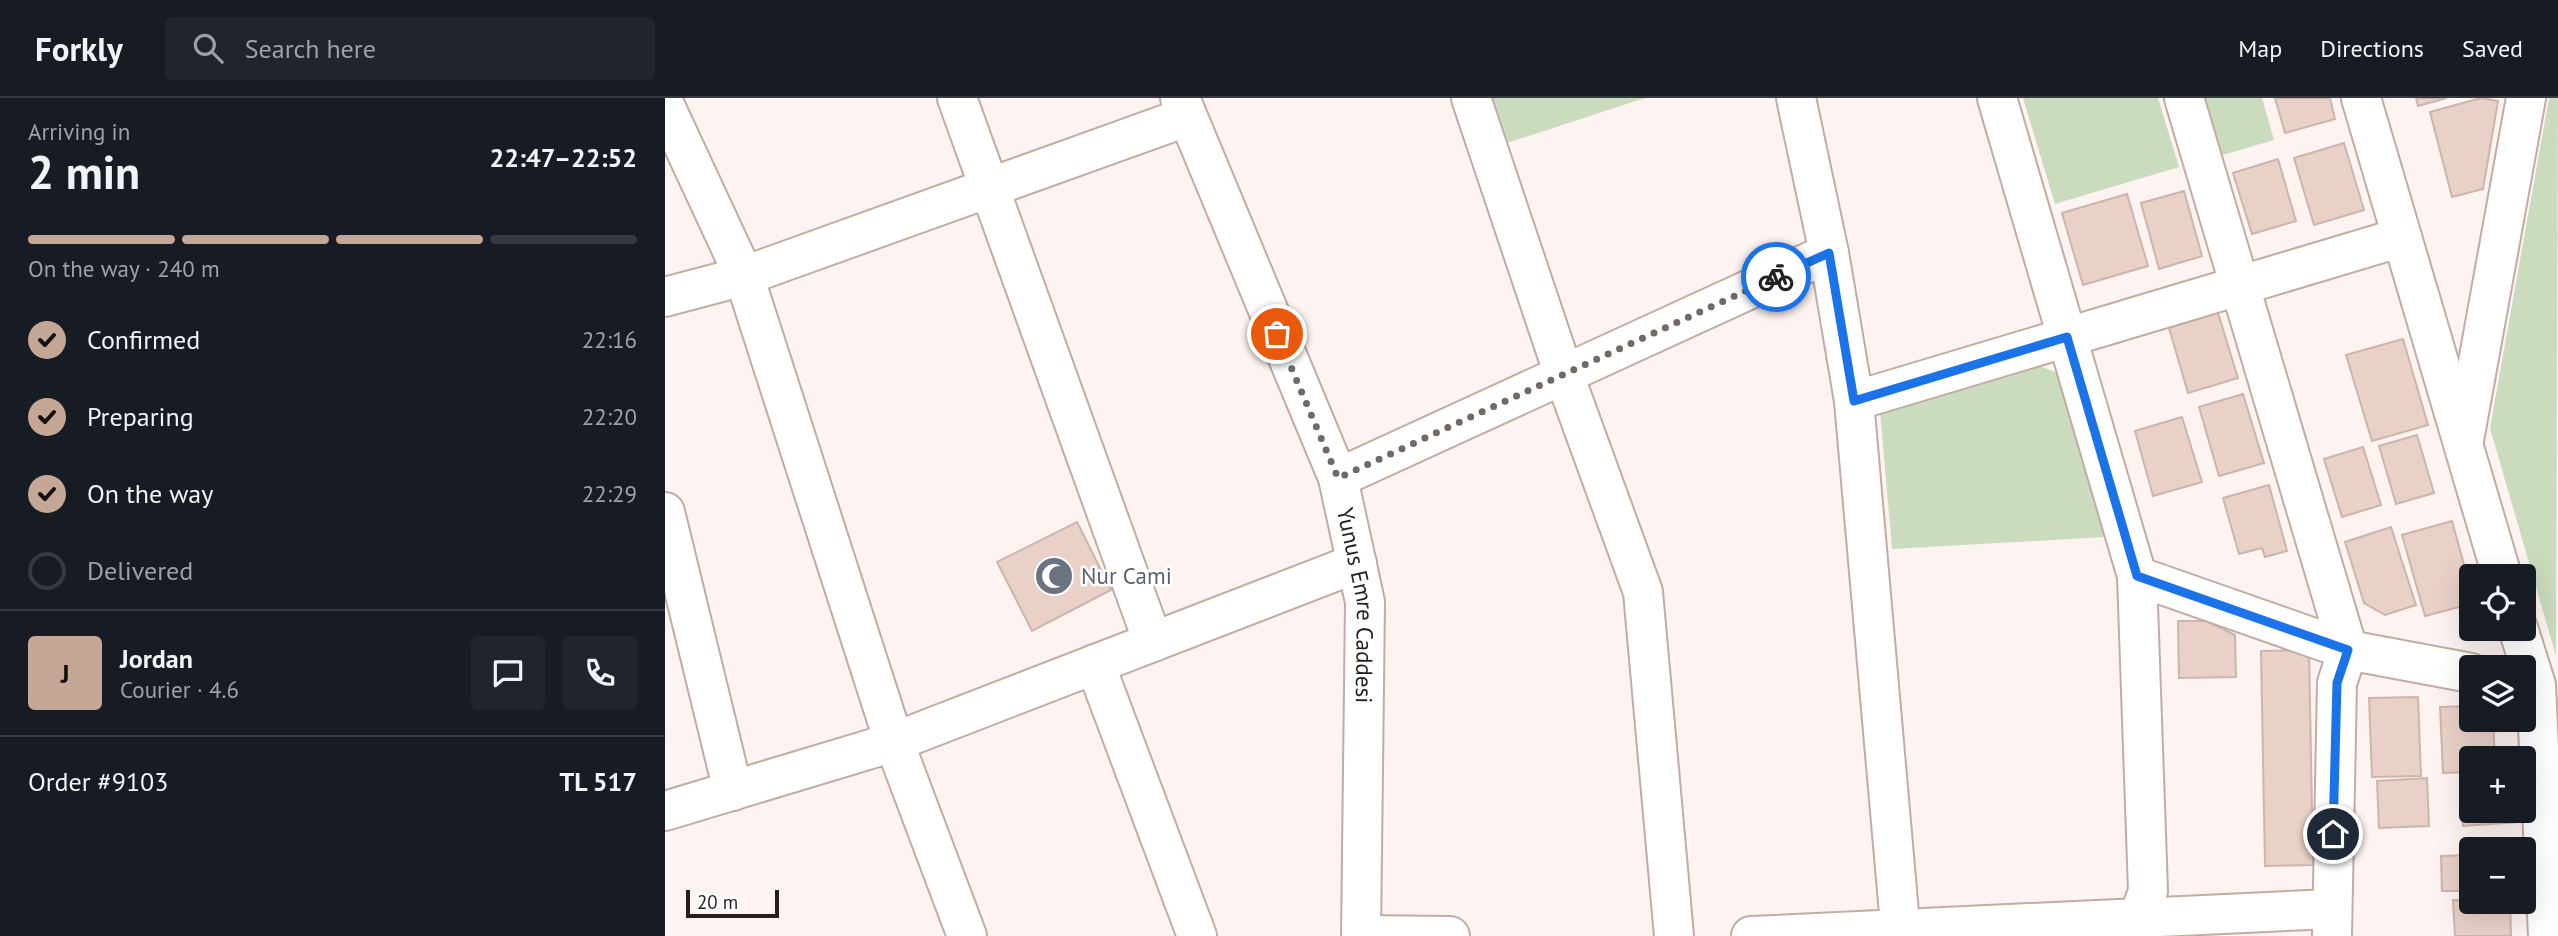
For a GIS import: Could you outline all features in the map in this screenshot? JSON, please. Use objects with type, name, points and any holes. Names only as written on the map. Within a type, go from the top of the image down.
[{"type":"street","points":[[957,98],[1153,642]]},
{"type":"street","points":[[1471,98],[1564,375],[1643,592],[1674,936]]},
{"type":"street","points":[[1796,98],[1829,253],[1854,401],[1901,933]]},
{"type":"street","points":[[1997,98],[2137,576],[2148,891],[2140,926]]},
{"type":"street","points":[[1751,936],[2332,923],[2337,683],[2348,650],[2184,98]]},
{"type":"street","points":[[2361,98],[2498,564]]},
{"type":"street","points":[[2463,448],[2526,98]]},
{"type":"street","points":[[665,106],[744,276],[894,743],[967,936]]},
{"type":"street","points":[[665,297],[744,276],[989,188],[1183,107]]},
{"type":"street","name":"Yunus Emre Caddesi","points":[[1183,107],[1338,478],[1357,563],[1365,602],[1361,935]]},
{"type":"street","points":[[1854,401],[2402,237]]},
{"type":"street","points":[[1338,478],[1829,253]]},
{"type":"street","points":[[665,512],[733,791]]},
{"type":"street","points":[[665,811],[894,743],[1357,563]]},
{"type":"street","points":[[2137,576],[2348,650],[2459,671]]},
{"type":"street","points":[[2523,641],[2539,684],[2548,936]]},
{"type":"street","points":[[1095,664],[1197,936]]},
{"type":"street","points":[[1361,935],[1450,936]]},
{"type":"green space","points":[[1493,98],[1645,98],[1507,143]]},
{"type":"green space","points":[[2023,98],[2158,98],[2179,167],[2055,204]]},
{"type":"green space","points":[[2199,98],[2262,98],[2274,140],[2216,157]]},
{"type":"green space","points":[[2549,98],[2558,98],[2556,656],[2536,587],[2536,564],[2529,564],[2490,428]]},
{"type":"green space","points":[[2032,363],[2063,375],[2106,537],[1892,549],[1880,411]]},
{"type":"building","points":[[2275,98],[2330,98],[2335,119],[2285,133]]},
{"type":"building","points":[[2416,98],[2447,98],[2418,106]]},
{"type":"building","points":[[2481,98],[2498,101],[2483,189],[2452,197],[2430,112]]},
{"type":"building","points":[[2344,143],[2364,210],[2314,225],[2294,158]]},
{"type":"building","points":[[2278,159],[2296,221],[2252,234],[2233,173]]},
{"type":"building","points":[[2184,191],[2202,256],[2159,269],[2141,203]]},
{"type":"building","points":[[2127,194],[2148,266],[2083,285],[2062,213]]},
{"type":"building","points":[[2218,313],[2238,378],[2188,393],[2169,328]]},
{"type":"building","points":[[2403,339],[2428,425],[2372,441],[2346,355]]},
{"type":"building","points":[[2243,394],[2264,463],[2219,476],[2199,407]]},
{"type":"building","points":[[2182,417],[2202,482],[2153,496],[2135,431]]},
{"type":"building","points":[[2417,435],[2434,493],[2396,504],[2379,446]]},
{"type":"building","points":[[2363,447],[2381,505],[2342,517],[2324,459]]},
{"type":"building","points":[[2269,485],[2287,551],[2265,557],[2262,548],[2239,554],[2223,498]]},
{"type":"building","points":[[2452,521],[2464,564],[2459,564],[2459,607],[2425,616],[2402,535]]},
{"type":"building","name":"Nur Cami","points":[[1077,522],[1111,590],[1032,631],[997,562]]},
{"type":"building","points":[[2391,527],[2416,605],[2385,615],[2364,603],[2345,542]]},
{"type":"building","points":[[2178,621],[2206,621],[2235,635],[2236,677],[2179,678]]},
{"type":"building","points":[[2309,650],[2313,865],[2265,866],[2261,651]]},
{"type":"building","points":[[2418,697],[2421,776],[2372,777],[2369,698]]},
{"type":"building","points":[[2459,706],[2459,732],[2494,732],[2494,746],[2459,746],[2459,772],[2443,773],[2440,707]]},
{"type":"building","points":[[2427,778],[2429,826],[2379,828],[2377,781]]},
{"type":"building","points":[[2463,823],[2505,823],[2463,826]]},
{"type":"building","points":[[2459,855],[2459,891],[2442,891],[2441,856]]},
{"type":"building","points":[[2453,900],[2459,900],[2459,914],[2510,914],[2511,936],[2455,936]]},
{"type":"way so far","points":[[1277,334],[1338,478],[1776,277]]},
{"type":"place","name":"Nur Cami","points":[[1054,576]]},
{"type":"route","points":[[1776,277],[1829,253],[1854,401],[2067,337],[2137,576],[2348,650],[2337,683],[2333,834]]}]
